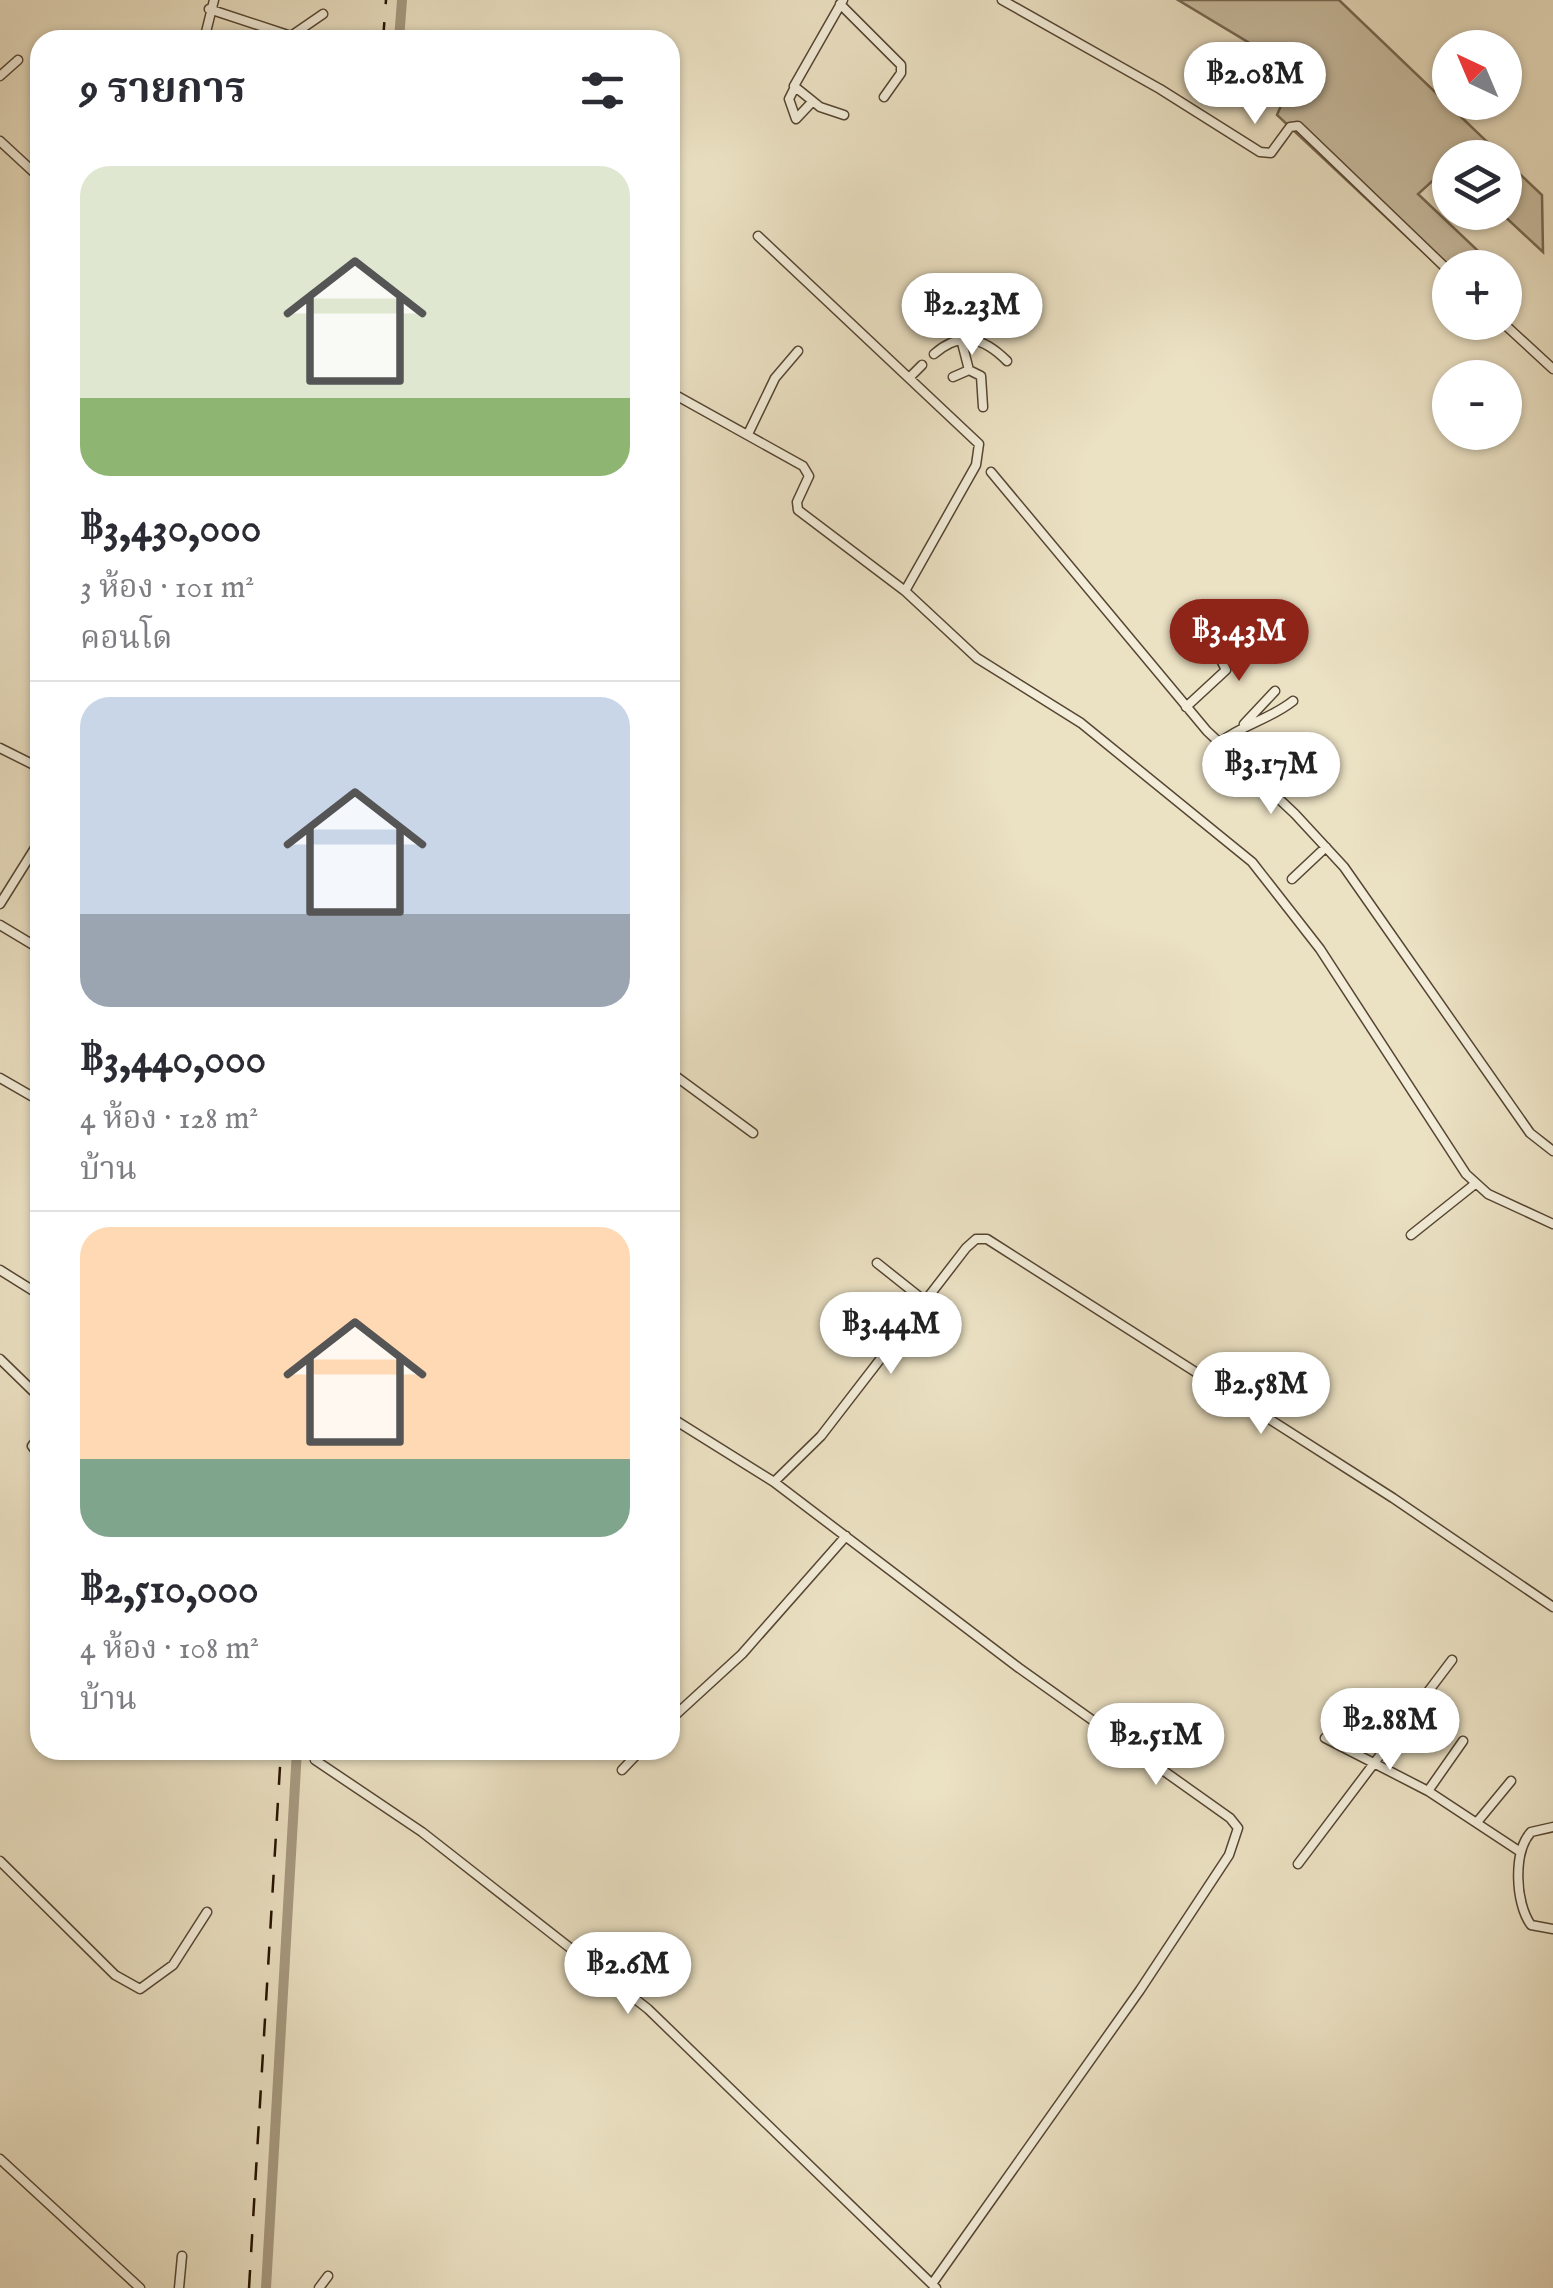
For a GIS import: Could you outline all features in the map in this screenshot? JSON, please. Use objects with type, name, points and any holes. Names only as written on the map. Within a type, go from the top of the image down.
[{"type":"street","points":[[1002,0],[1260,152],[1271,153],[1290,127],[1298,126],[1432,255]]},
{"type":"street","points":[[812,102],[796,119],[789,99],[799,72],[841,2],[901,65],[901,73],[884,96]]},
{"type":"street","points":[[206,30],[211,4],[276,30]]},
{"type":"street","points":[[300,30],[323,14]]},
{"type":"street","points":[[0,76],[18,60]]},
{"type":"street","points":[[794,89],[812,102],[844,114]]},
{"type":"street","points":[[0,140],[30,168]]},
{"type":"street","points":[[758,236],[975,438],[979,452],[905,592]]},
{"type":"street","points":[[934,354],[961,339],[982,340],[1007,361]]},
{"type":"street","points":[[961,339],[969,370]]},
{"type":"street","points":[[1522,340],[1553,369]]},
{"type":"street","points":[[748,434],[775,378],[798,351]]},
{"type":"street","points":[[910,377],[922,365]]},
{"type":"street","points":[[953,376],[969,370],[978,372],[984,382],[982,407]]},
{"type":"street","points":[[680,397],[748,434],[808,473],[796,502],[801,514],[905,592],[978,658],[1082,722],[1252,862],[1320,948],[1416,1092],[1452,1156],[1475,1184],[1508,1206],[1553,1224]]},
{"type":"street","points":[[990,472],[1186,707],[1326,846],[1360,888],[1530,1132],[1553,1151]]},
{"type":"street","points":[[1186,707],[1226,670],[1214,646]]},
{"type":"street","points":[[1219,742],[1244,724],[1275,691]]},
{"type":"street","points":[[1244,724],[1269,718],[1293,702]]},
{"type":"street","points":[[0,748],[30,763]]},
{"type":"street","points":[[1292,878],[1326,846]]},
{"type":"street","points":[[0,904],[30,856]]},
{"type":"street","points":[[0,925],[30,943]]},
{"type":"street","points":[[0,1078],[30,1095]]},
{"type":"street","points":[[680,1079],[754,1132]]},
{"type":"street","points":[[1411,1235],[1475,1184]]},
{"type":"street","points":[[774,1482],[821,1436],[966,1248],[976,1239],[987,1239],[1392,1498],[1553,1607]]},
{"type":"street","points":[[877,1263],[926,1302]]},
{"type":"street","points":[[0,1270],[30,1289]]},
{"type":"street","points":[[0,1359],[30,1388]]},
{"type":"street","points":[[315,1760],[422,1832],[648,2009],[934,2286],[1140,1990],[1229,1855],[1238,1828],[1230,1818],[1004,1657],[774,1482],[680,1423]]},
{"type":"street","points":[[680,1711],[742,1654],[846,1536]]},
{"type":"street","points":[[1298,1864],[1452,1660]]},
{"type":"street","points":[[1325,1738],[1428,1790],[1519,1850]]},
{"type":"street","points":[[1428,1790],[1463,1742]]},
{"type":"street","points":[[622,1770],[632,1760]]},
{"type":"street","points":[[1478,1822],[1511,1781]]},
{"type":"street","points":[[1553,1828],[1531,1832],[1519,1850],[1522,1910],[1532,1925],[1553,1929]]},
{"type":"street","points":[[0,1861],[115,1975],[140,1989],[173,1965],[207,1912]]},
{"type":"street","points":[[0,2159],[140,2288]]},
{"type":"street","points":[[179,2288],[182,2256]]},
{"type":"street","points":[[319,2288],[328,2276]]},
{"type":"shaded area","points":[[1178,0],[1339,0],[1432,89],[1432,120],[1464,120],[1485,140],[1432,140],[1432,181],[1418,194],[1432,207],[1432,230],[1456,230],[1477,250],[1432,250],[1432,260],[1277,115],[1296,71]]},
{"type":"shaded area","points":[[1522,176],[1542,195],[1543,252],[1519,230]]},
{"type":"waterway","points":[[400,30],[402,0]]},
{"type":"waterway","points":[[266,2288],[296,1760]]},
{"type":"railway","points":[[384,30],[386,0]]},
{"type":"railway","points":[[249,2288],[280,1760]]}]
